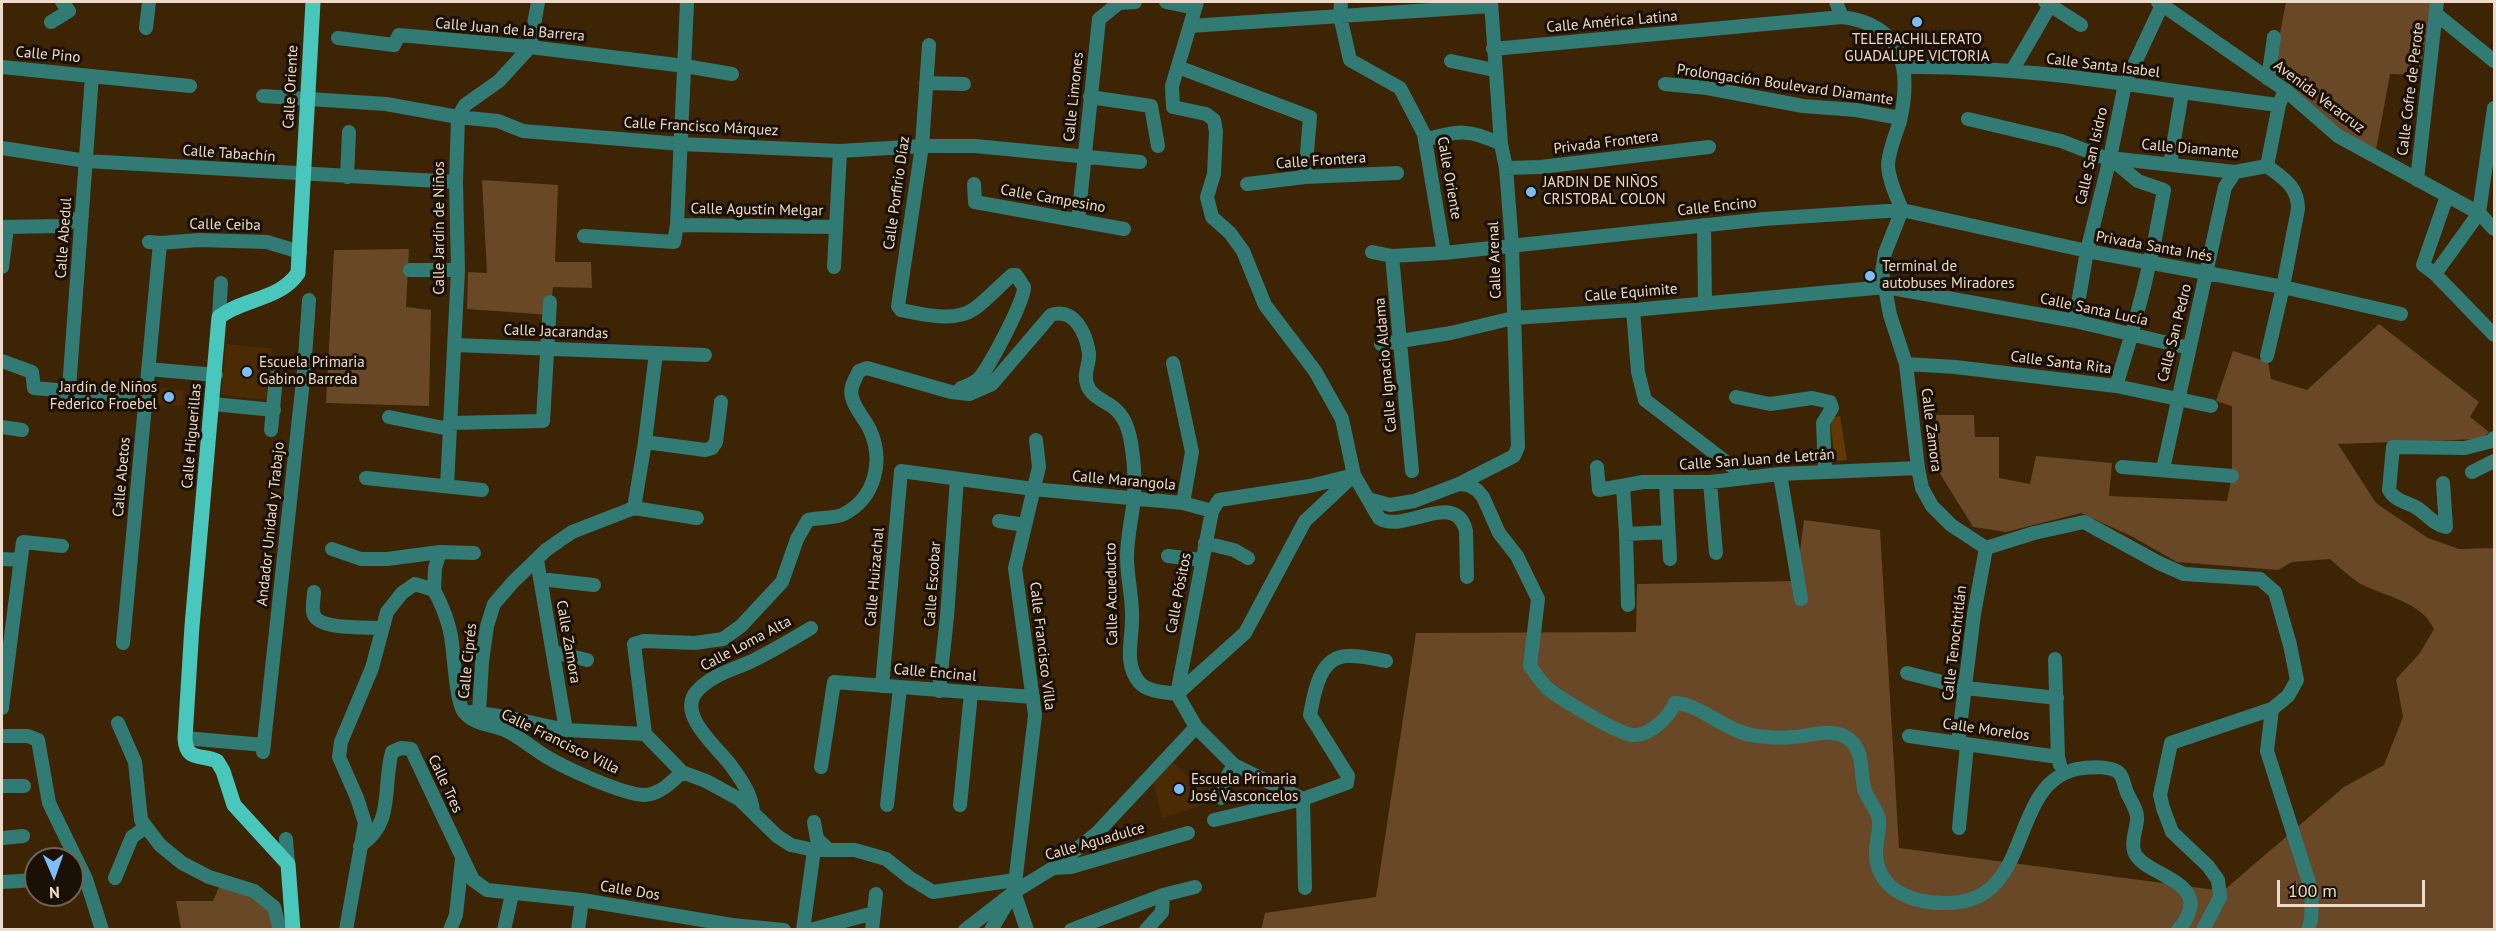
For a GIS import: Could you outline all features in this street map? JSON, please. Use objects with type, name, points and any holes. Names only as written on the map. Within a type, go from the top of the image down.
[{"type":"main road","name":"Calle Oriente","points":[[304,175],[313,2]]},
{"type":"main road","points":[[219,317],[229,310],[282,290],[291,284],[298,273],[304,175]]},
{"type":"main road","name":"Calle Higuerillas","points":[[185,743],[192,626],[216,375],[219,317]]},
{"type":"main road","points":[[185,743],[190,754],[217,761],[223,771],[234,806],[288,864],[293,930]]},
{"type":"street","points":[[146,28],[149,2]]},
{"type":"street","points":[[458,117],[465,105],[499,81],[530,47],[537,2]]},
{"type":"street","points":[[584,236],[674,242],[677,225],[687,2]]},
{"type":"street","name":"Calle Limones","points":[[1078,221],[1099,19],[1119,3],[1135,2]]},
{"type":"street","points":[[1166,2],[1196,5],[1172,86],[1173,107],[1206,114],[1214,120],[1216,132],[1214,174],[1207,197],[1212,217],[1230,233],[1243,251],[1265,305],[1315,371],[1342,419],[1354,475],[1379,518],[1388,522],[1443,513],[1458,516],[1466,531],[1467,576]]},
{"type":"street","points":[[1836,2],[1842,17],[1858,19],[1885,33],[1900,53],[1905,68],[1900,118],[1888,163],[1892,184],[1902,210]]},
{"type":"street","points":[[2012,71],[2049,3],[2081,25]]},
{"type":"street","name":"Avenida Veracruz","points":[[2160,3],[2284,90],[2338,136],[2479,213],[2494,230]]},
{"type":"street","name":"Calle San Isidro","points":[[2075,321],[2087,251],[2125,84],[2160,3]]},
{"type":"street","points":[[1190,26],[1341,9],[1491,4]]},
{"type":"street","name":"Calle Arenal","points":[[1459,484],[1518,452],[1512,245],[1506,168],[1501,144],[1494,70],[1491,4]]},
{"type":"street","points":[[51,22],[65,6]]},
{"type":"street","points":[[2437,8],[2494,61]]},
{"type":"street","name":"Calle Cofre de Perote","points":[[2417,180],[2437,8]]},
{"type":"street","name":"Calle Oriente","points":[[1341,9],[1350,60],[1400,88],[1425,140],[1444,253]]},
{"type":"street","name":"Calle América Latina","points":[[1493,49],[1842,17]]},
{"type":"street","name":"Calle Juan de la Barrera","points":[[338,38],[394,45],[399,35],[530,47],[732,74]]},
{"type":"street","points":[[2268,79],[2274,37]]},
{"type":"street","name":"Calle Porfirio Díaz","points":[[929,45],[922,146],[899,308],[924,315],[962,315],[973,310],[1014,275],[1022,282],[1024,291],[1007,329],[981,376],[971,384],[951,392]]},
{"type":"street","points":[[1451,61],[1494,70]]},
{"type":"street","name":"Calle Santa Isabel","points":[[1905,68],[1962,66],[2125,84],[2279,105]]},
{"type":"street","name":"Calle Pino","points":[[2,67],[92,76]]},
{"type":"street","points":[[1178,67],[1310,117],[1305,177]]},
{"type":"street","points":[[92,76],[190,86]]},
{"type":"street","name":"Calle Abedul","points":[[69,397],[92,76]]},
{"type":"street","points":[[926,83],[964,84]]},
{"type":"street","name":"Prolongación Boulevard Diamante","points":[[1665,84],[1707,88],[1782,103],[1856,110],[1900,118]]},
{"type":"street","points":[[2267,356],[2298,209],[2294,187],[2267,166],[2284,90]]},
{"type":"street","points":[[2170,164],[2182,93]]},
{"type":"street","name":"Calle Francisco Márquez","points":[[263,96],[386,104],[458,117],[498,121],[523,131],[681,144],[840,151],[922,146],[975,146],[1140,162]]},
{"type":"street","points":[[1090,97],[1151,106],[1158,146]]},
{"type":"street","points":[[2435,274],[2479,213],[2494,108]]},
{"type":"street","name":"Calle Jardín de Niños","points":[[447,486],[458,270],[456,182],[458,117]]},
{"type":"street","name":"Calle Diamante","points":[[1968,119],[2061,141],[2109,159],[2235,172],[2267,166]]},
{"type":"street","points":[[1425,140],[1453,131],[1479,134],[1501,144]]},
{"type":"street","points":[[347,177],[349,132]]},
{"type":"street","name":"Privada Frontera","points":[[1506,168],[1541,167],[1709,147]]},
{"type":"street","name":"Calle Tabachín","points":[[2,148],[86,162],[456,182]]},
{"type":"street","points":[[834,267],[840,151]]},
{"type":"street","points":[[2109,159],[2138,181],[2164,190],[2133,334],[2116,386]]},
{"type":"street","name":"Calle San Pedro","points":[[2163,469],[2176,399],[2225,188],[2235,172]]},
{"type":"street","name":"Calle Frontera","points":[[1247,184],[1305,177],[1397,173]]},
{"type":"street","name":"Calle Campesino","points":[[974,184],[975,202],[1124,229]]},
{"type":"street","points":[[2447,196],[2423,265],[2435,274],[2494,335]]},
{"type":"street","name":"Calle Encino","points":[[1372,252],[1392,256],[1444,253],[1704,225],[1902,210]]},
{"type":"street","name":"Privada Santa Inés","points":[[1902,210],[2087,251],[2283,288],[2401,314]]},
{"type":"street","name":"Calle Zamora","points":[[1902,210],[1885,253],[1882,272],[1890,315],[1906,364],[1922,488],[1932,506],[1951,525],[1986,548]]},
{"type":"street","points":[[2,267],[4,227],[63,226],[82,216]]},
{"type":"street","name":"Calle Agustín Melgar","points":[[677,225],[836,227]]},
{"type":"street","points":[[1704,225],[1706,303]]},
{"type":"street","name":"Calle Ceiba","points":[[155,243],[199,240],[267,242],[300,252]]},
{"type":"street","name":"Calle Abetos","points":[[123,643],[146,398],[155,243]]},
{"type":"street","name":"Calle Ignacio Aldama","points":[[1392,256],[1413,471]]},
{"type":"street","points":[[410,270],[458,270]]},
{"type":"street","points":[[219,317],[222,283]]},
{"type":"street","name":"Calle Equimite","points":[[1381,344],[1451,333],[1513,318],[1633,310],[1886,287]]},
{"type":"street","name":"Calle Santa Lucía","points":[[1886,287],[2075,321],[2189,348]]},
{"type":"street","name":"Andador Unidad y Trabajo","points":[[185,743],[263,748],[300,410],[309,300]]},
{"type":"street","points":[[389,417],[449,426],[543,421],[550,302]]},
{"type":"street","points":[[1633,310],[1638,372],[1645,400],[1748,478]]},
{"type":"street","name":"Calle Acueducto","points":[[645,734],[633,644],[644,641],[695,643],[723,639],[741,626],[782,582],[797,538],[808,520],[842,516],[862,502],[874,481],[877,457],[871,432],[852,398],[852,386],[859,371],[867,368],[951,392],[969,394],[992,384],[1042,322],[1051,315],[1061,312],[1067,313],[1074,320],[1087,347],[1089,356],[1085,373],[1087,387],[1096,396],[1115,408],[1125,422],[1131,443],[1134,498],[1127,559],[1132,589],[1130,652],[1132,669],[1140,683],[1149,689],[1177,694]]},
{"type":"street","name":"Calle Jacarandas","points":[[455,345],[705,355]]},
{"type":"street","points":[[656,353],[634,508],[697,518]]},
{"type":"street","points":[[2,361],[32,372],[34,388],[69,397],[146,398]]},
{"type":"street","points":[[1173,363],[1192,452],[1183,503]]},
{"type":"street","name":"Calle Santa Rita","points":[[1906,364],[1955,367],[2116,386],[2211,406]]},
{"type":"street","points":[[148,369],[216,375]]},
{"type":"street","points":[[271,430],[276,377]]},
{"type":"street","points":[[1736,397],[1770,404],[1812,398],[1830,402],[1832,408],[1823,423],[1825,472]]},
{"type":"street","points":[[645,442],[705,450],[712,448],[716,442],[721,402]]},
{"type":"street","points":[[213,404],[300,410]]},
{"type":"street","points":[[2,428],[22,430]]},
{"type":"street","points":[[2443,483],[2446,527],[2435,524],[2418,509],[2392,495],[2389,490],[2393,447],[2465,448],[2492,441],[2494,438]]},
{"type":"street","points":[[1033,489],[1040,468],[1036,440]]},
{"type":"street","points":[[2472,472],[2494,461]]},
{"type":"street","name":"Calle San Juan de Letrán","points":[[1597,467],[1599,490],[1643,482],[1710,482],[1780,474],[1918,468]]},
{"type":"street","points":[[2122,467],[2232,476]]},
{"type":"street","name":"Calle Marangola","points":[[901,471],[1033,489],[1215,505]]},
{"type":"street","name":"Calle Huizachal","points":[[882,686],[901,471]]},
{"type":"street","points":[[1780,474],[1801,599]]},
{"type":"street","points":[[1215,505],[1354,475]]},
{"type":"street","points":[[1303,799],[1234,765],[1196,727],[1177,694],[1245,633],[1305,521],[1354,475]]},
{"type":"street","points":[[366,478],[482,490]]},
{"type":"street","name":"Calle Escobar","points":[[939,691],[957,479]]},
{"type":"street","points":[[1666,482],[1670,559]]},
{"type":"street","points":[[1710,482],[1716,530],[1716,553]]},
{"type":"street","points":[[1368,499],[1381,504],[1402,504],[1459,484],[1468,485],[1483,497],[1499,533],[1517,556],[1538,599],[1530,666],[1547,688],[1611,727],[1634,735],[1658,726],[1671,713],[1675,703],[1695,709],[1736,732],[1747,735],[1794,737],[1824,732],[1842,735],[1854,744],[1860,757],[1864,789],[1868,800],[1875,808],[1879,821],[1878,866],[1885,884],[1905,895],[1944,903],[1977,896],[1995,885],[2012,862],[2022,829],[2041,792],[2062,773],[2088,767],[2115,770],[2120,775],[2136,811],[2134,852],[2139,860],[2176,881],[2188,898],[2189,914],[2178,930]]},
{"type":"street","points":[[1623,486],[1628,605]]},
{"type":"street","name":"Calle Francisco Villa","points":[[1015,886],[1035,716],[1015,568],[1033,489]]},
{"type":"street","name":"Calle Pósitos","points":[[1177,694],[1205,543],[1215,505]]},
{"type":"street","name":"Calle Ciprés","points":[[479,713],[482,662],[494,604],[546,550],[572,532],[634,508]]},
{"type":"street","points":[[999,520],[1025,525]]},
{"type":"street","points":[[1986,548],[2034,533],[2084,522],[2158,563],[2184,574],[2260,579],[2275,592],[2297,680],[2288,696],[2272,709],[2171,743],[2160,795],[2172,832],[2218,880],[2220,897],[2204,930]]},
{"type":"street","points":[[1626,534],[1667,532]]},
{"type":"street","points":[[2,708],[23,542],[62,546]]},
{"type":"street","points":[[1205,543],[1234,550],[1248,558]]},
{"type":"street","name":"Calle Tenochtitlán","points":[[1959,828],[1966,688],[1974,614],[1986,548]]},
{"type":"street","points":[[332,549],[361,559],[387,559],[440,552],[474,553]]},
{"type":"street","points":[[440,552],[435,568],[434,590],[444,609],[449,626],[457,674],[457,697],[463,712],[566,730],[645,734],[682,772],[706,781],[739,799],[777,836],[791,845],[814,850],[855,850],[886,859],[933,892],[1015,886]]},
{"type":"street","points":[[1168,556],[1202,560]]},
{"type":"street","points":[[2,559],[21,560]]},
{"type":"street","name":"Calle Zamora","points":[[537,560],[566,730]]},
{"type":"street","points":[[540,579],[594,585]]},
{"type":"street","points":[[346,930],[365,822],[339,757],[341,742],[372,668],[387,612],[402,593],[415,584],[434,590]]},
{"type":"street","points":[[314,592],[313,614],[318,621],[327,625],[382,628]]},
{"type":"street","name":"Calle Loma Alta","points":[[753,812],[749,793],[728,762],[699,728],[693,714],[692,703],[696,691],[716,676],[759,658],[811,628]]},
{"type":"street","points":[[553,652],[587,660]]},
{"type":"street","points":[[1214,820],[1303,799],[1347,783],[1348,776],[1310,715],[1315,684],[1330,663],[1346,655],[1386,661]]},
{"type":"street","points":[[2055,659],[2058,757],[2062,773]]},
{"type":"street","points":[[1907,673],[1966,688],[2057,698]]},
{"type":"street","name":"Calle Encinal","points":[[821,767],[834,682],[1033,697]]},
{"type":"street","points":[[887,805],[900,688]]},
{"type":"street","points":[[960,806],[971,693]]},
{"type":"street","points":[[2272,709],[2267,751],[2312,892],[2311,920],[2308,930]]},
{"type":"street","name":"Calle Francisco Villa","points":[[463,712],[477,723],[497,726],[549,758],[629,793],[648,795],[669,784],[682,772]]},
{"type":"street","points":[[118,723],[122,737],[135,762],[141,820],[160,845],[182,863],[208,877],[254,891],[274,907],[280,930]]},
{"type":"street","points":[[1053,868],[1097,833],[1196,727]]},
{"type":"street","points":[[2,736],[28,736],[38,740],[49,803],[66,847]]},
{"type":"street","name":"Calle Morelos","points":[[1910,736],[2058,757]]},
{"type":"street","name":"Calle Tres","points":[[360,846],[373,837],[385,814],[392,752],[401,748],[411,749],[473,880]]},
{"type":"street","points":[[1221,798],[1225,780],[1234,765]]},
{"type":"street","points":[[2,786],[24,786]]},
{"type":"street","points":[[1303,799],[1305,888]]},
{"type":"street","points":[[814,822],[817,839],[829,850]]},
{"type":"street","points":[[115,878],[132,837],[146,827]]},
{"type":"street","name":"Calle Aguadulce","points":[[965,930],[1015,886],[1053,868],[1071,867],[1188,833]]},
{"type":"street","points":[[2,838],[23,836]]},
{"type":"street","points":[[286,839],[288,864]]},
{"type":"street","points":[[803,930],[814,850]]},
{"type":"street","points":[[450,930],[456,915],[462,857]]},
{"type":"street","name":"Calle Dos","points":[[473,880],[487,890],[582,900],[732,925],[784,930]]},
{"type":"street","points":[[2,882],[24,881]]},
{"type":"street","points":[[991,930],[1015,886]]},
{"type":"street","points":[[1015,886],[1027,930]]},
{"type":"street","points":[[1071,930],[1163,895],[1195,887]]},
{"type":"street","points":[[84,890],[102,930]]},
{"type":"street","points":[[504,930],[512,894]]},
{"type":"street","points":[[872,930],[876,894]]},
{"type":"street","points":[[1146,930],[1162,912],[1163,895]]},
{"type":"street","points":[[578,930],[582,900]]},
{"type":"street","points":[[810,930],[874,913]]},
{"type":"shaded area","points":[[2286,2],[2433,2],[2419,75],[2390,74],[2374,161],[2273,70]]},
{"type":"shaded area","points":[[482,180],[558,185],[555,262],[591,262],[592,288],[553,287],[550,315],[467,309],[468,272],[487,273]]},
{"type":"shaded area","points":[[409,249],[406,307],[431,310],[429,406],[326,403],[334,250]]},
{"type":"shaded area","points":[[2379,324],[2479,402],[2470,417],[2489,432],[2482,439],[2338,444],[2376,503],[2428,538],[2459,549],[2494,548],[2494,929],[1261,930],[1265,913],[1376,897],[1416,633],[1636,632],[1637,584],[1796,581],[1804,520],[1880,530],[1899,848],[2223,891],[2344,787],[2384,765],[2403,717],[2396,679],[2420,653],[2434,629],[2420,612],[2359,583],[2330,559],[2292,562],[2278,570],[2177,562],[2131,536],[2081,513],[2006,532],[1973,527],[1939,472],[1936,415],[1974,415],[1975,437],[1999,437],[1999,478],[2030,484],[2036,456],[2112,463],[2109,496],[2227,501],[2232,475],[2232,406],[2216,401],[2233,351],[2268,362],[2271,379],[2307,390]]},
{"type":"shaded area","name":"Escuela Primaria Gabino Barreda","points":[[226,344],[272,348],[269,400],[221,395]]},
{"type":"shaded area","name":"Jardín de Niños Federico Froebel","points":[[155,388],[184,390],[183,406],[153,403]]},
{"type":"shaded area","points":[[1840,416],[1847,460],[1835,461],[1830,418]]},
{"type":"shaded area","name":"Escuela Primaria José Vasconcelos","points":[[1169,759],[1216,801],[1162,818],[1152,777]]},
{"type":"shaded area","points":[[221,882],[271,904],[282,929],[181,929],[176,901],[213,901]]},
{"type":"place","name":"TELEBACHILLERATO GUADALUPE VICTORIA","points":[[1917,22]]},
{"type":"place","name":"JARDIN DE NIÑOS CRISTOBAL COLON","points":[[1531,192]]},
{"type":"place","name":"Terminal de autobuses Miradores","points":[[1870,276]]},
{"type":"place","name":"Escuela Primaria Gabino Barreda","points":[[247,372]]},
{"type":"place","name":"Jardín de Niños Federico Froebel","points":[[169,397]]},
{"type":"place","name":"Escuela Primaria José Vasconcelos","points":[[1179,789]]}]
